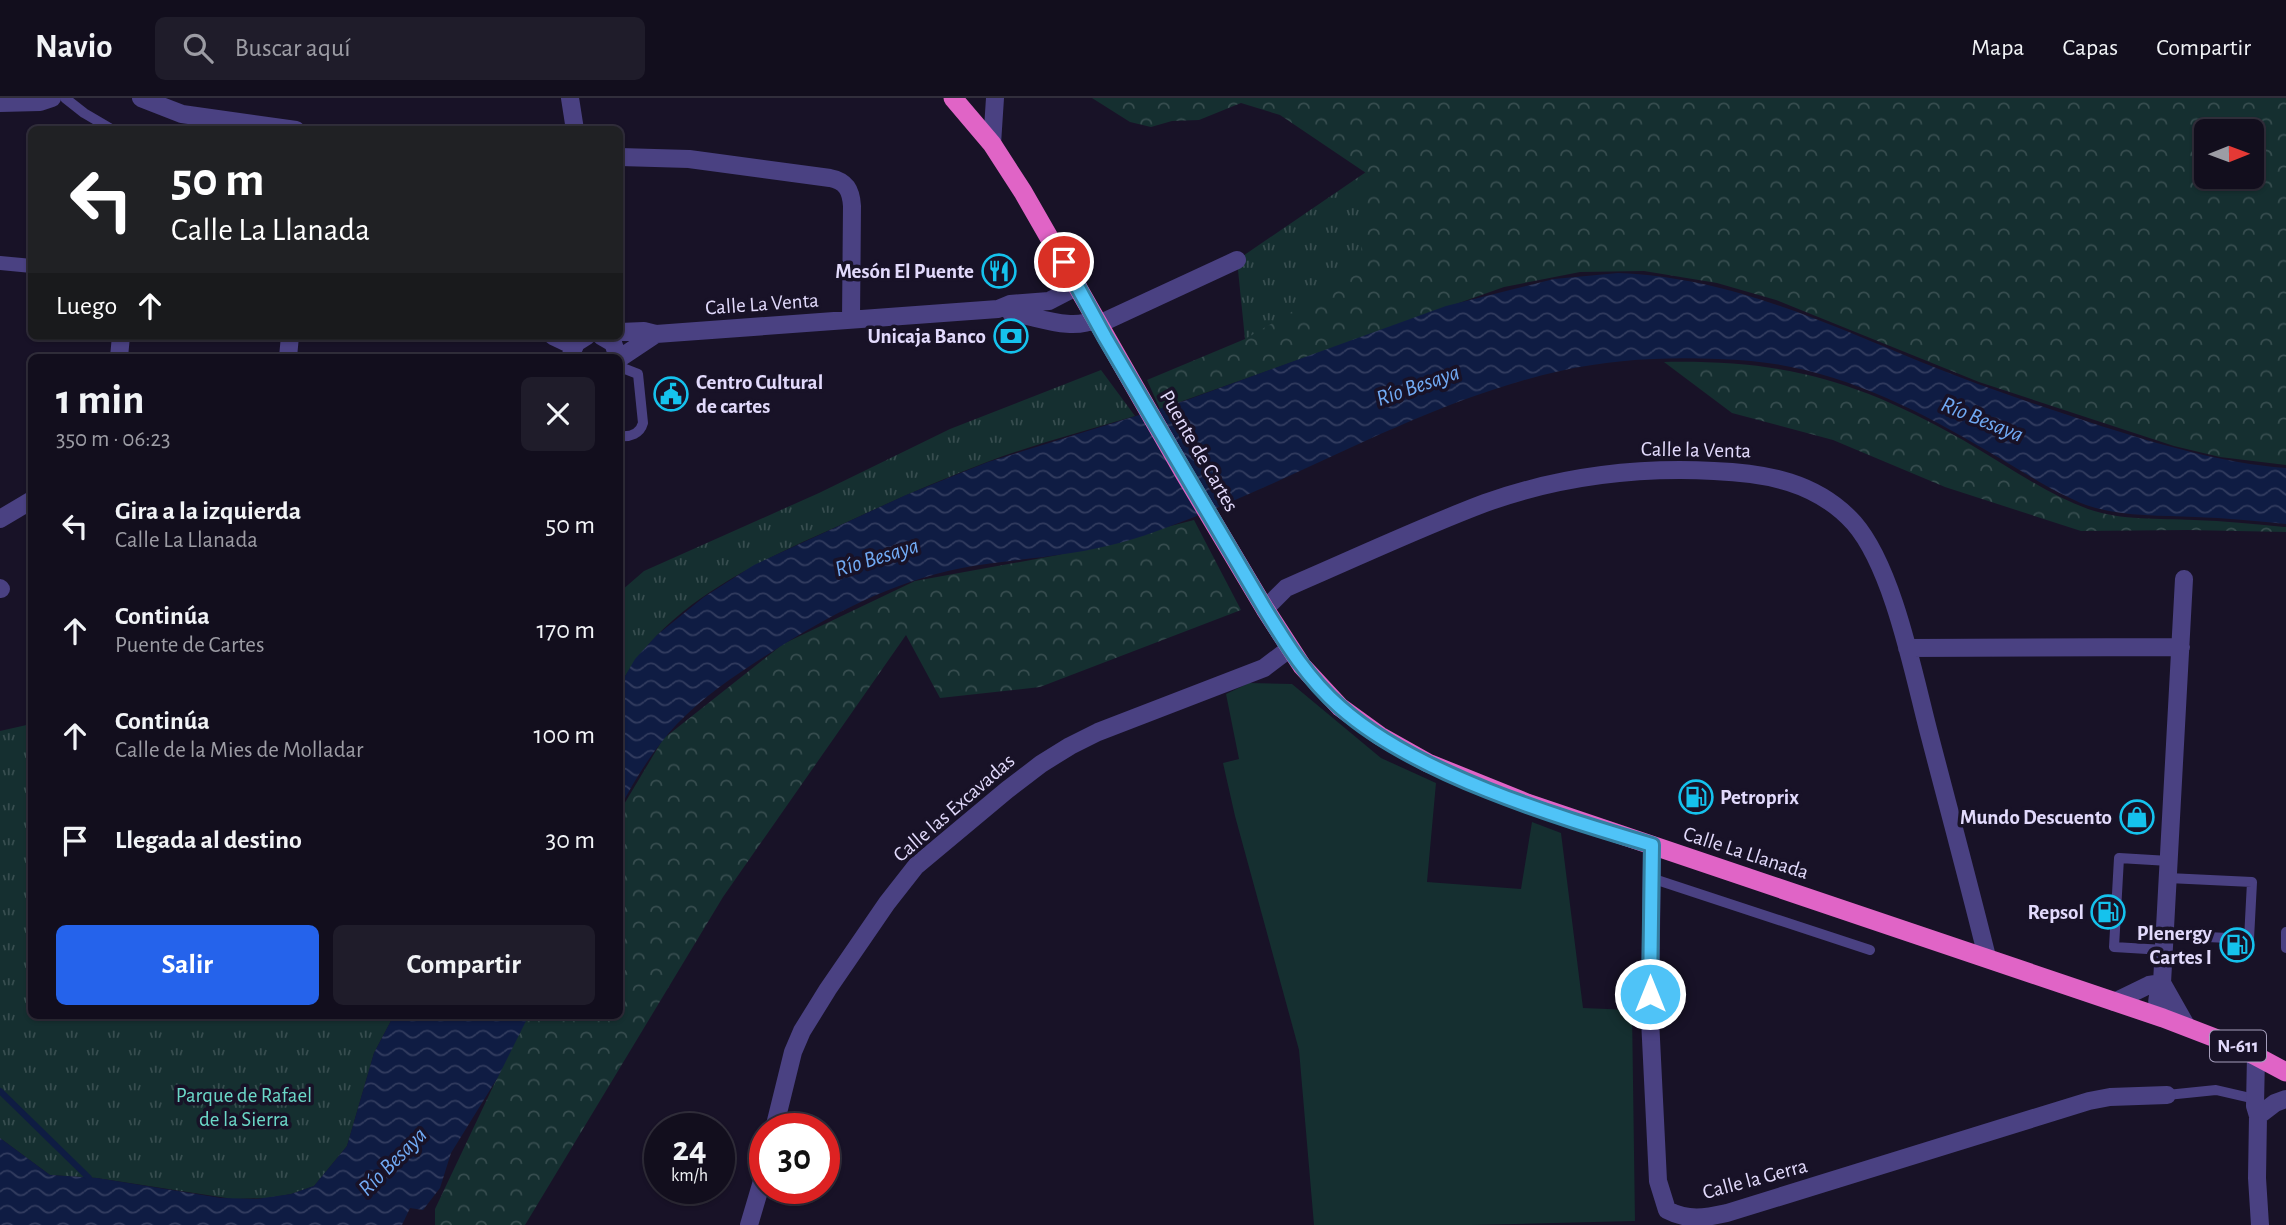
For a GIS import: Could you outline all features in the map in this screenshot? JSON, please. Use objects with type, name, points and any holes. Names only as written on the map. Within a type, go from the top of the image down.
[{"type":"highway","name":"N-611","points":[[953,98],[992,144],[1100,326]]},
{"type":"highway","name":"Puente de Cartes","points":[[1100,326],[1254,589]]},
{"type":"highway","name":"Calle La Llanada","points":[[1254,589],[1289,649],[1340,707],[1380,736],[1453,774],[1516,799],[2163,1018],[2256,1055],[2286,1072]]},
{"type":"street","points":[[0,103],[40,102],[52,98]]},
{"type":"street","points":[[141,98],[182,114],[268,126]]},
{"type":"street","points":[[570,98],[574,126]]},
{"type":"street","points":[[992,144],[995,98]]},
{"type":"street","points":[[623,157],[689,159],[830,177],[842,182],[849,190],[852,206],[851,320]]},
{"type":"street","name":"Calle La Venta","points":[[623,332],[644,331],[656,334],[998,309],[1070,324],[1100,326],[1237,260]]},
{"type":"street","points":[[0,263],[28,266]]},
{"type":"street","name":"Calle La Venta","points":[[998,309],[1010,304],[1049,301],[1078,286]]},
{"type":"street","name":"Calle La Venta","points":[[623,355],[656,334]]},
{"type":"street","name":"Calle la Venta","points":[[1265,609],[1286,588],[1486,503],[1563,482],[1618,472],[1673,469],[1752,473],[1794,482],[1829,501],[1854,524],[1882,570],[1907,648],[1987,957]]},
{"type":"street","points":[[0,519],[28,502]]},
{"type":"street","points":[[2163,1018],[2156,1004],[2162,983],[2165,942],[2184,579]]},
{"type":"street","points":[[1907,648],[2182,647]]},
{"type":"street","name":"Calle las Excavadas","points":[[778,1113],[793,1052],[808,1021],[887,903],[916,866],[1007,790],[1070,746],[1098,732],[1255,672],[1281,657],[1289,649]]},
{"type":"street","name":"Calle la Gerra","points":[[1652,845],[1650,1019],[1658,1181],[1661,1198],[1667,1210],[1678,1216],[1691,1219],[1727,1213],[2101,1098],[2167,1095]]},
{"type":"street","points":[[2114,1002],[2149,985],[2162,983]]},
{"type":"street","points":[[2162,983],[2186,1027]]},
{"type":"street","points":[[2256,1055],[2256,1178],[2260,1225]]},
{"type":"street","points":[[2257,1102],[2286,1072]]},
{"type":"street","points":[[2257,1102],[2275,1103],[2286,1099]]},
{"type":"street","points":[[748,1225],[755,1204]]},
{"type":"lane","points":[[65,98],[106,126]]},
{"type":"lane","points":[[623,368],[638,374],[643,423],[634,435],[623,436]]},
{"type":"lane","points":[[2119,858],[2169,870],[2252,883],[2249,939],[2114,947],[2119,858]]},
{"type":"lane","points":[[1651,877],[1870,950]]},
{"type":"lane","points":[[2286,932],[2286,948]]},
{"type":"lane","points":[[2167,1095],[2216,1090],[2257,1102]]},
{"type":"green space","points":[[1092,98],[2286,98],[2286,465],[2220,457],[2174,446],[1979,382],[1776,300],[1717,283],[1644,271],[1580,272],[1504,287],[1160,409],[1147,380],[1245,339],[1366,173],[1280,115],[1241,103],[1199,120],[1172,121],[1151,127],[1130,122]]},
{"type":"green space","points":[[1366,172],[1360,272],[1245,339],[1237,260]]},
{"type":"green space","points":[[1664,362],[1707,362],[1784,370],[1854,388],[1925,419],[2056,495],[2101,513],[2286,527],[2286,532],[2081,531],[1945,487],[1833,440],[1732,413]]},
{"type":"green space","points":[[1101,370],[1135,416],[1023,449],[933,483],[749,568],[719,586],[663,629],[639,655],[623,680],[623,589],[644,571],[819,493],[950,429]]},
{"type":"green space","points":[[1194,520],[1241,610],[1040,687],[940,698],[906,635],[723,897],[525,1225],[435,1225],[435,1209],[525,1019],[623,1019],[623,806],[663,739],[783,644],[915,581],[1058,555]]},
{"type":"green space","points":[[1249,683],[1292,684],[1381,758],[1436,783],[1427,882],[1521,889],[1532,822],[1561,833],[1583,1008],[1632,1010],[1635,1221],[1314,1225],[1299,1050],[1223,763],[1239,759],[1226,694]]},
{"type":"green space","name":"Parque de Rafael de la Sierra","points":[[28,725],[28,1019],[392,1019],[374,1053],[347,1146],[314,1186],[268,1198],[233,1199],[97,1178],[50,1175],[0,1138],[0,731]]},
{"type":"water","name":"Río Besaya","points":[[1618,273],[1658,276],[1736,292],[1810,317],[1988,388],[2101,426],[2215,458],[2286,468],[2286,524],[2126,514],[2086,505],[1904,406],[1845,382],[1783,365],[1703,358],[1631,360],[1583,366],[1509,385],[1459,402],[1410,421],[1217,508],[1144,535],[1083,551],[962,568],[886,591],[838,613],[770,653],[698,704],[660,744],[623,803],[623,680],[635,659],[657,635],[704,597],[754,565],[906,495],[988,462],[1184,401],[1446,306],[1554,279]]},
{"type":"water","name":"Río Besaya","points":[[392,1019],[527,1019],[498,1077],[451,1153],[440,1188],[423,1210],[410,1208],[402,1225],[0,1225],[0,1138],[50,1175],[97,1178],[221,1198],[257,1199],[291,1194],[314,1186],[347,1146],[374,1053]]},
{"type":"waterway","points":[[0,1091],[89,1178],[89,1184]]},
{"type":"place","name":"Mesón El Puente","points":[[999,271]]},
{"type":"place","name":"Unicaja Banco","points":[[1011,336]]},
{"type":"place","name":"Centro Cultural de cartes","points":[[671,394]]},
{"type":"place","name":"Petroprix","points":[[1696,797]]},
{"type":"place","name":"Mundo Descuento","points":[[2137,817]]},
{"type":"place","name":"Repsol","points":[[2108,912]]},
{"type":"place","name":"Plenergy Cartes I","points":[[2237,945]]},
{"type":"route","points":[[1064,262],[1105,337],[1289,649],[1340,707],[1380,736],[1428,763],[1527,803],[1652,845],[1650,994]]}]
